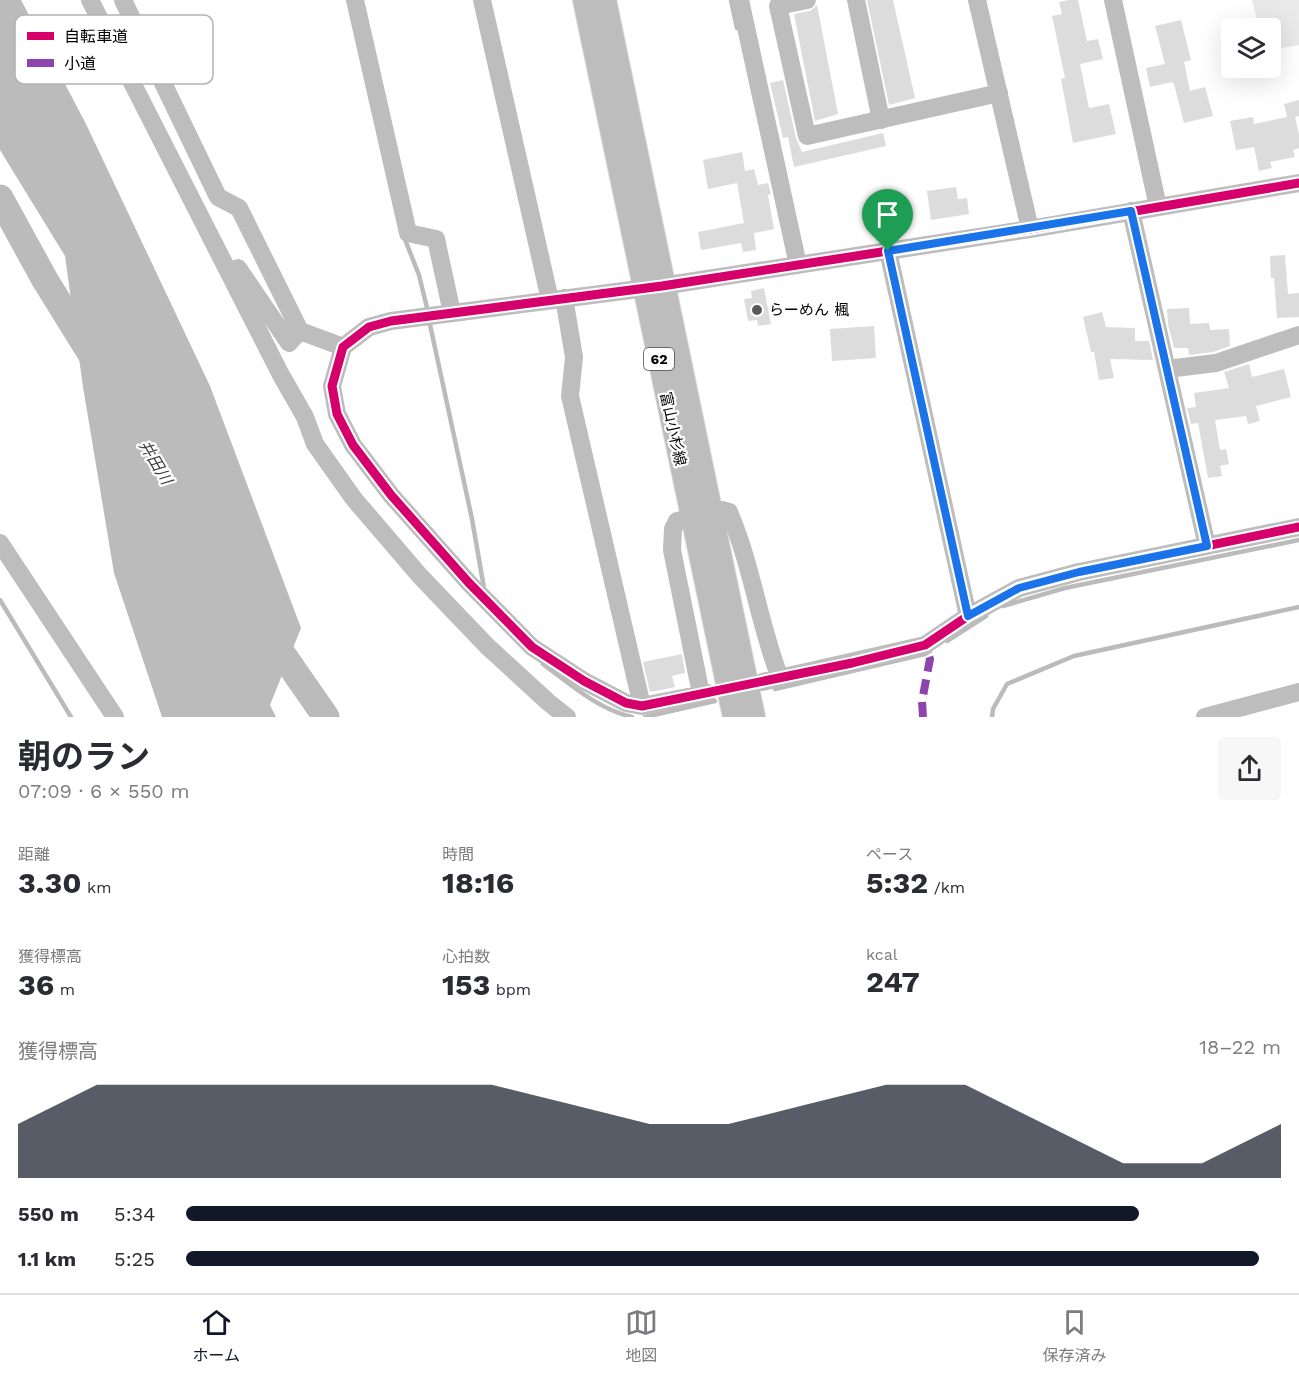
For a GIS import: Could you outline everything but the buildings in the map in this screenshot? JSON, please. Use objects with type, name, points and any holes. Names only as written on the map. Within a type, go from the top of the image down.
[{"type":"main road","name":"富山小杉線","points":[[585,0],[653,287],[701,516],[735,717]]},
{"type":"main road","name":"富山小杉線","points":[[604,0],[653,287]]},
{"type":"main road","name":"富山小杉線","points":[[701,516],[753,717]]},
{"type":"street","points":[[90,0],[98,15]]},
{"type":"street","points":[[123,0],[130,15]]},
{"type":"street","points":[[355,0],[408,233],[436,238],[452,313]]},
{"type":"street","points":[[482,0],[557,299],[574,357],[570,396],[642,706]]},
{"type":"street","points":[[740,0],[798,265]]},
{"type":"street","points":[[807,0],[778,6],[807,136],[999,93]]},
{"type":"street","points":[[856,0],[881,120]]},
{"type":"street","points":[[977,0],[1030,229]]},
{"type":"street","points":[[1113,0],[1158,207]]},
{"type":"street","points":[[133,84],[281,375],[305,417],[315,444],[354,499],[420,576],[487,646],[567,716]]},
{"type":"street","points":[[164,84],[219,197],[238,207],[300,331],[343,347]]},
{"type":"street","points":[[1299,183],[1030,229],[798,265],[653,287],[391,321],[369,327],[343,347],[332,386],[337,414],[353,445],[391,495],[469,583],[532,647],[584,681],[626,703],[642,706],[704,694],[672,550],[673,529],[677,521],[722,510],[729,512],[741,539],[768,648],[771,680],[925,645],[968,616],[1019,588],[1079,572],[1299,527]]},
{"type":"street","points":[[1131,211],[1207,546]]},
{"type":"street","points":[[217,248],[235,264],[289,343],[300,331]]},
{"type":"street","points":[[888,251],[968,616]]},
{"type":"street","points":[[1167,369],[1216,363],[1299,335]]},
{"type":"street","points":[[0,543],[115,717]]},
{"type":"street","points":[[1205,717],[1299,692]]},
{"type":"shaded area","points":[[1252,0],[1299,0],[1299,45],[1281,48],[1281,18],[1256,18]]},
{"type":"water","points":[[0,0],[21,0],[29,15],[15,15],[15,84],[65,84],[210,386],[301,628],[270,705],[276,717],[162,717],[114,573],[83,387],[65,256],[0,150]]},
{"type":"waterway","points":[[731,0],[737,28]]},
{"type":"waterway","name":"井田川","points":[[0,198],[45,280],[94,359]]},
{"type":"waterway","points":[[404,237],[419,275],[428,312]]},
{"type":"waterway","points":[[429,320],[472,519],[484,588]]},
{"type":"waterway","points":[[1003,606],[1065,588],[1299,540]]},
{"type":"waterway","points":[[0,600],[71,717]]},
{"type":"waterway","points":[[992,717],[993,709],[1007,684],[1074,656],[1299,607]]},
{"type":"waterway","points":[[947,641],[986,616]]},
{"type":"waterway","name":"井田川","points":[[267,632],[326,717]]},
{"type":"waterway","points":[[775,689],[930,651]]},
{"type":"waterway","points":[[543,664],[596,702],[632,717]]},
{"type":"waterway","points":[[645,717],[715,701]]},
{"type":"marked path","points":[[923,717],[922,701],[930,659],[925,645]]},
{"type":"cycle path","points":[[1299,183],[1030,229],[662,286],[391,321],[369,327],[343,347],[332,386],[337,414],[353,445],[391,495],[469,583],[532,647],[584,681],[626,703],[642,706],[852,663],[925,645],[968,616],[1019,588],[1079,572],[1299,527]]},
{"type":"place","name":"らーめん 楓","points":[[757,310]]},
{"type":"route","points":[[1131,211],[1207,546],[1079,572],[1019,588],[968,616],[888,251],[1131,211]]}]
